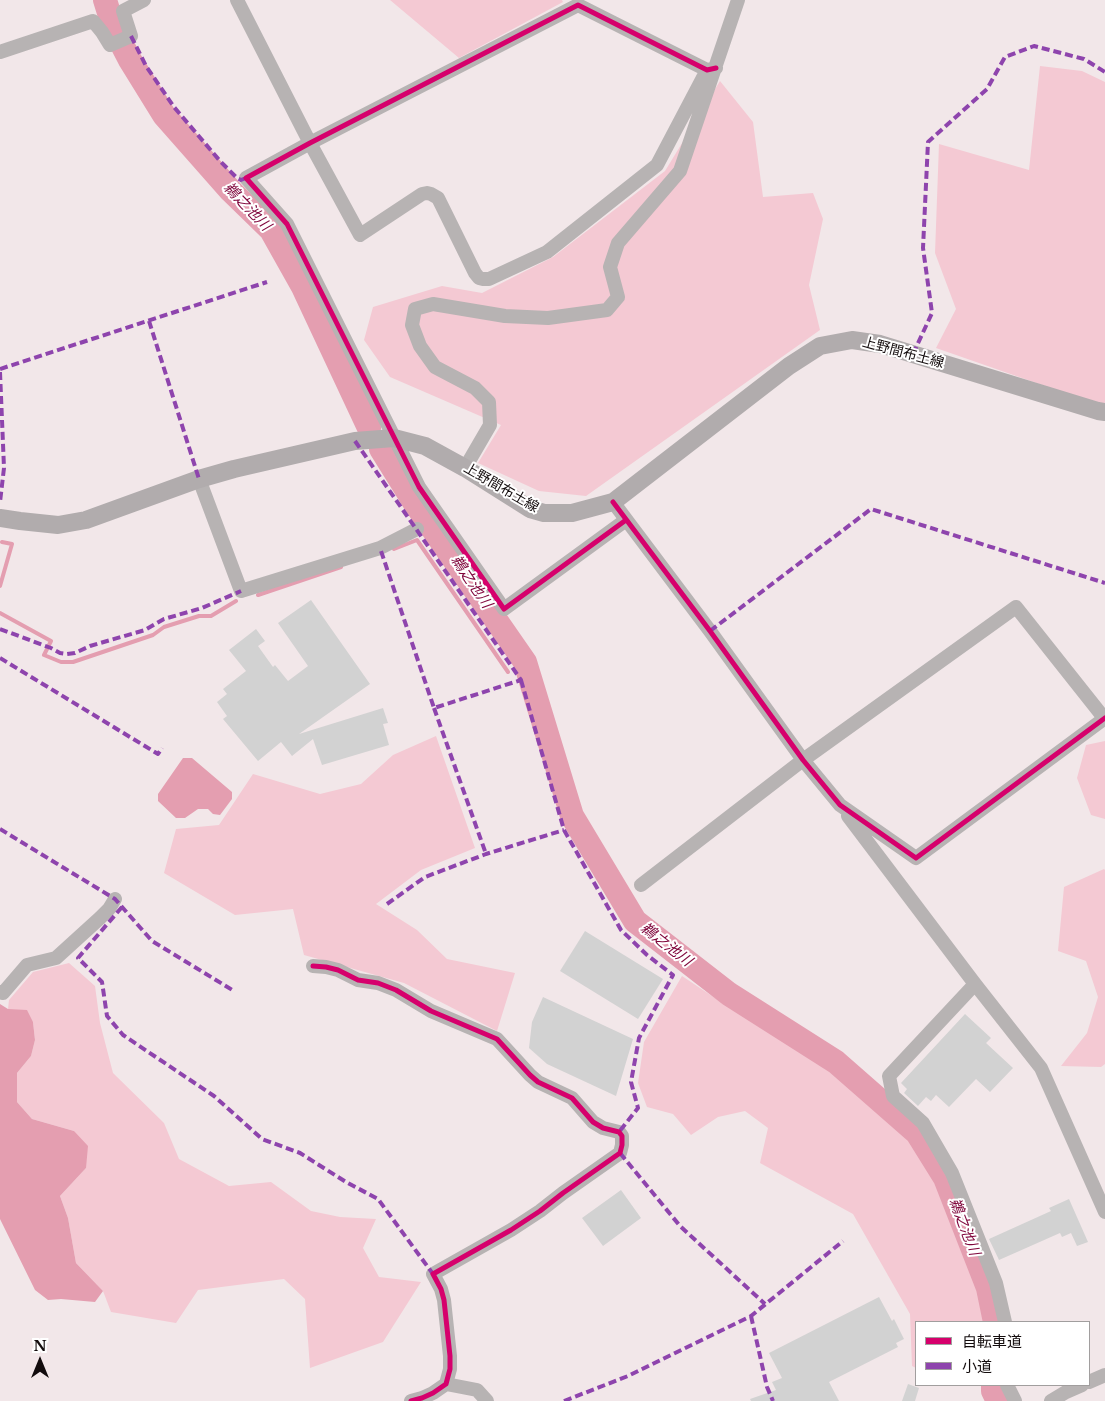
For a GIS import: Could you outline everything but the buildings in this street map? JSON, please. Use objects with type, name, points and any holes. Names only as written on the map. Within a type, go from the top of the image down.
[{"type":"main road","name":"上野間布土線","points":[[0,518],[58,525],[86,520],[199,479],[234,469],[355,442],[394,438],[425,446],[530,509],[544,513],[572,513],[613,502],[789,366],[820,346],[852,340],[880,344],[1105,412]]},
{"type":"street","points":[[0,52],[93,21],[110,45],[131,36],[123,11],[144,0]]},
{"type":"street","points":[[237,0],[310,143],[360,235],[422,194],[431,194],[438,198],[475,273],[479,278],[483,279],[489,279],[547,252],[657,165],[712,69]]},
{"type":"street","points":[[464,468],[490,425],[490,402],[475,388],[435,367],[420,346],[412,325],[415,308],[432,304],[505,316],[548,318],[608,310],[618,297],[610,267],[618,243],[680,172],[712,69],[738,0]]},
{"type":"street","points":[[626,520],[504,609],[418,487],[287,224],[246,178],[578,5],[712,69]]},
{"type":"street","points":[[199,479],[241,591],[380,548],[418,529]]},
{"type":"street","points":[[613,502],[803,760],[840,805],[975,984],[1042,1068],[1105,1212]]},
{"type":"street","points":[[641,885],[803,760],[1016,607],[1104,718],[916,858],[840,805]]},
{"type":"street","points":[[0,992],[2,993],[27,965],[56,958],[100,918],[115,899]]},
{"type":"street","points":[[313,966],[338,970],[358,980],[378,983],[396,990],[432,1011],[497,1039],[538,1082],[572,1098],[594,1122],[603,1128],[620,1132],[622,1136],[620,1153],[511,1230],[433,1274],[441,1289],[444,1300],[450,1369],[446,1384],[433,1393],[411,1401]]},
{"type":"street","points":[[975,984],[889,1076],[892,1096],[923,1122],[952,1173],[996,1283],[1004,1321]]},
{"type":"street","points":[[1090,1382],[1105,1375]]},
{"type":"street","points":[[446,1384],[477,1390],[487,1401]]},
{"type":"street","points":[[1007,1386],[1015,1401]]},
{"type":"street","points":[[1051,1401],[1080,1386]]},
{"type":"shaded area","points":[[390,0],[562,0],[563,2],[459,58]]},
{"type":"shaded area","points":[[1040,66],[1082,71],[1105,82],[1105,407],[936,348],[956,309],[935,253],[939,144],[1029,170]]},
{"type":"shaded area","points":[[720,81],[753,122],[763,197],[813,193],[823,219],[809,285],[820,330],[586,496],[539,491],[478,463],[501,425],[390,377],[364,340],[373,307],[442,286],[482,293],[553,257],[665,171]]},
{"type":"shaded area","points":[[436,736],[475,848],[421,870],[376,904],[417,930],[447,959],[515,973],[497,1031],[404,983],[304,955],[293,909],[235,915],[164,873],[176,829],[219,825],[253,774],[320,794],[361,784],[393,755]]},
{"type":"shaded area","points":[[1105,741],[1105,819],[1091,815],[1077,778],[1086,745]]},
{"type":"shaded area","points":[[183,758],[192,758],[232,792],[232,799],[220,815],[213,814],[208,809],[198,809],[185,818],[176,818],[158,801],[158,794]]},
{"type":"shaded area","points":[[1104,869],[1105,1064],[1101,1067],[1061,1066],[1087,1033],[1098,997],[1086,961],[1058,951],[1064,887]]},
{"type":"shaded area","points":[[69,963],[95,986],[100,1023],[113,1073],[164,1123],[179,1159],[229,1186],[271,1182],[311,1211],[340,1217],[376,1219],[363,1248],[379,1277],[421,1282],[383,1342],[310,1368],[305,1299],[284,1279],[198,1290],[176,1323],[111,1312],[103,1291],[76,1263],[68,1218],[60,1196],[86,1168],[74,1131],[32,1119],[17,1102],[17,1073],[31,1056],[35,1040],[33,1022],[8,1009],[9,1000],[33,972]]},
{"type":"shaded area","points":[[682,976],[730,1008],[832,1067],[913,1139],[939,1183],[979,1286],[990,1321],[915,1321],[915,1368],[912,1366],[910,1314],[853,1214],[760,1163],[768,1128],[745,1111],[718,1117],[691,1135],[673,1114],[647,1107],[638,1083],[644,1042]]},
{"type":"shaded area","points":[[0,1004],[8,1009],[27,1010],[33,1022],[35,1040],[31,1056],[17,1073],[17,1102],[32,1119],[74,1131],[88,1146],[86,1168],[60,1196],[68,1218],[76,1263],[103,1291],[95,1302],[61,1299],[48,1300],[35,1290],[0,1219]]},
{"type":"waterway","name":"鵜之池川","points":[[105,0],[114,29],[130,60],[164,115],[231,191],[271,230],[303,287],[369,428]]},
{"type":"waterway","name":"鵜之池川","points":[[381,449],[414,502],[525,662],[572,816],[635,921],[729,994],[836,1062],[917,1133],[945,1178],[988,1288],[995,1321]]},
{"type":"waterway","points":[[394,549],[417,540],[508,672]]},
{"type":"waterway","points":[[0,586],[12,544],[2,542]]},
{"type":"waterway","points":[[258,595],[341,567]]},
{"type":"waterway","points":[[0,613],[51,641],[44,655],[61,662],[73,662],[153,635],[164,627],[199,616],[211,616],[236,601]]},
{"type":"waterway","name":"鵜之池川","points":[[993,1386],[993,1391],[998,1401]]},
{"type":"marked path","points":[[131,36],[146,66],[174,107],[237,178],[241,180],[246,178]]},
{"type":"marked path","points":[[913,354],[932,313],[923,248],[928,142],[987,89],[1005,57],[1034,46],[1084,59],[1105,72]]},
{"type":"marked path","points":[[0,369],[267,282]]},
{"type":"marked path","points":[[149,321],[199,479]]},
{"type":"marked path","points":[[0,372],[4,468],[0,502]]},
{"type":"marked path","points":[[355,441],[521,680],[434,708],[380,548]]},
{"type":"marked path","points":[[710,631],[871,509],[1105,583]]},
{"type":"marked path","points":[[0,629],[60,653],[75,653],[90,646],[145,630],[164,619],[202,608],[241,591]]},
{"type":"marked path","points":[[0,658],[158,754],[162,748]]},
{"type":"marked path","points":[[521,680],[564,830],[621,930],[647,955],[673,975],[639,1038],[631,1082],[638,1108],[619,1132]]},
{"type":"marked path","points":[[434,708],[486,854]]},
{"type":"marked path","points":[[0,829],[115,899],[152,941],[234,991]]},
{"type":"marked path","points":[[387,904],[425,877],[486,854],[564,830]]},
{"type":"marked path","points":[[122,907],[78,958],[102,982],[107,1016],[123,1035],[214,1096],[262,1139],[300,1153],[346,1182],[378,1199],[433,1274]]},
{"type":"marked path","points":[[620,1153],[680,1226],[765,1304]]},
{"type":"marked path","points":[[564,1401],[628,1376],[751,1316],[843,1241]]},
{"type":"marked path","points":[[751,1316],[767,1387],[773,1401]]},
{"type":"cycle path","points":[[626,520],[504,609],[419,487],[287,224],[246,178],[578,5],[707,70],[716,68]]},
{"type":"cycle path","points":[[613,502],[710,631],[803,760],[840,805],[916,858],[1105,718]]},
{"type":"cycle path","points":[[313,966],[338,970],[358,980],[378,983],[396,990],[431,1011],[497,1039],[538,1082],[572,1098],[593,1122],[603,1128],[619,1132],[622,1136],[620,1153],[511,1230],[433,1274],[441,1289],[444,1300],[450,1369],[446,1384],[433,1393],[411,1401]]}]
